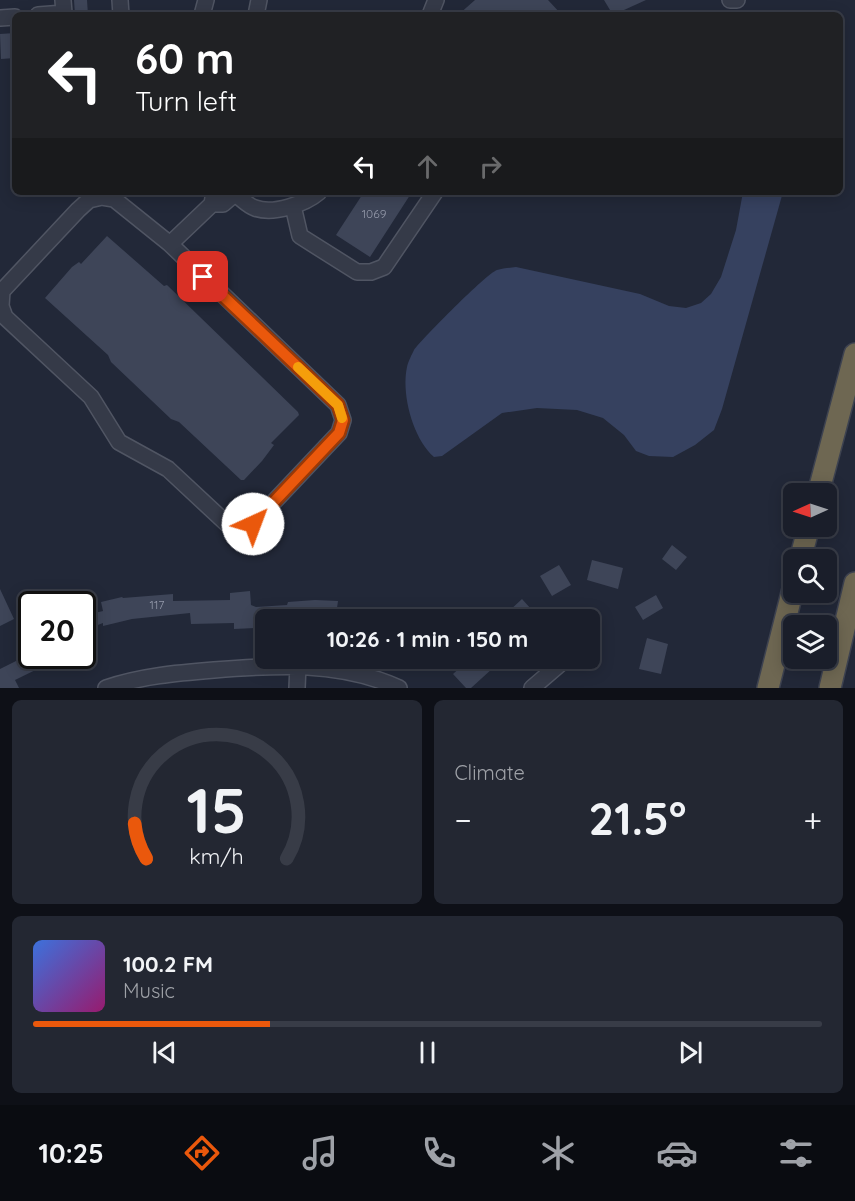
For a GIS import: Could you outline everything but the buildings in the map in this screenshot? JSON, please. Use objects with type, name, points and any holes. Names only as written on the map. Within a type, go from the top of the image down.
[{"type":"highway","points":[[821,483],[855,354]]},
{"type":"highway","points":[[830,688],[855,583]]},
{"type":"highway","points":[[768,688],[789,603]]},
{"type":"street","points":[[730,0],[737,0]]},
{"type":"street","points":[[170,244],[213,198],[223,204],[234,195]]},
{"type":"street","points":[[239,195],[255,208],[270,210],[293,206],[313,195]]},
{"type":"street","points":[[293,206],[300,236],[357,272],[372,272],[384,267],[433,195]]},
{"type":"street","points":[[102,197],[114,199],[170,244],[338,405],[343,420],[339,433],[253,524],[241,528],[226,523],[168,469],[119,442],[91,397],[5,317],[2,306],[2,291],[89,200],[102,197]]},
{"type":"street","points":[[106,688],[156,674],[255,668]]},
{"type":"street","points":[[297,688],[298,669]]},
{"type":"street","points":[[336,669],[375,678],[399,688]]},
{"type":"street","points":[[532,688],[554,669]]},
{"type":"water","points":[[742,195],[782,195],[722,409],[714,430],[695,445],[673,457],[649,456],[636,451],[624,435],[603,418],[577,410],[537,408],[502,413],[442,456],[434,457],[420,439],[407,403],[408,363],[414,350],[429,333],[468,294],[497,270],[516,267],[640,294],[669,306],[686,308],[701,303],[711,294],[721,277],[736,230]]},
{"type":"slow traffic","points":[[298,367],[338,405],[342,418]]},
{"type":"route","points":[[203,277],[338,405],[343,420],[339,433],[253,524]]}]
